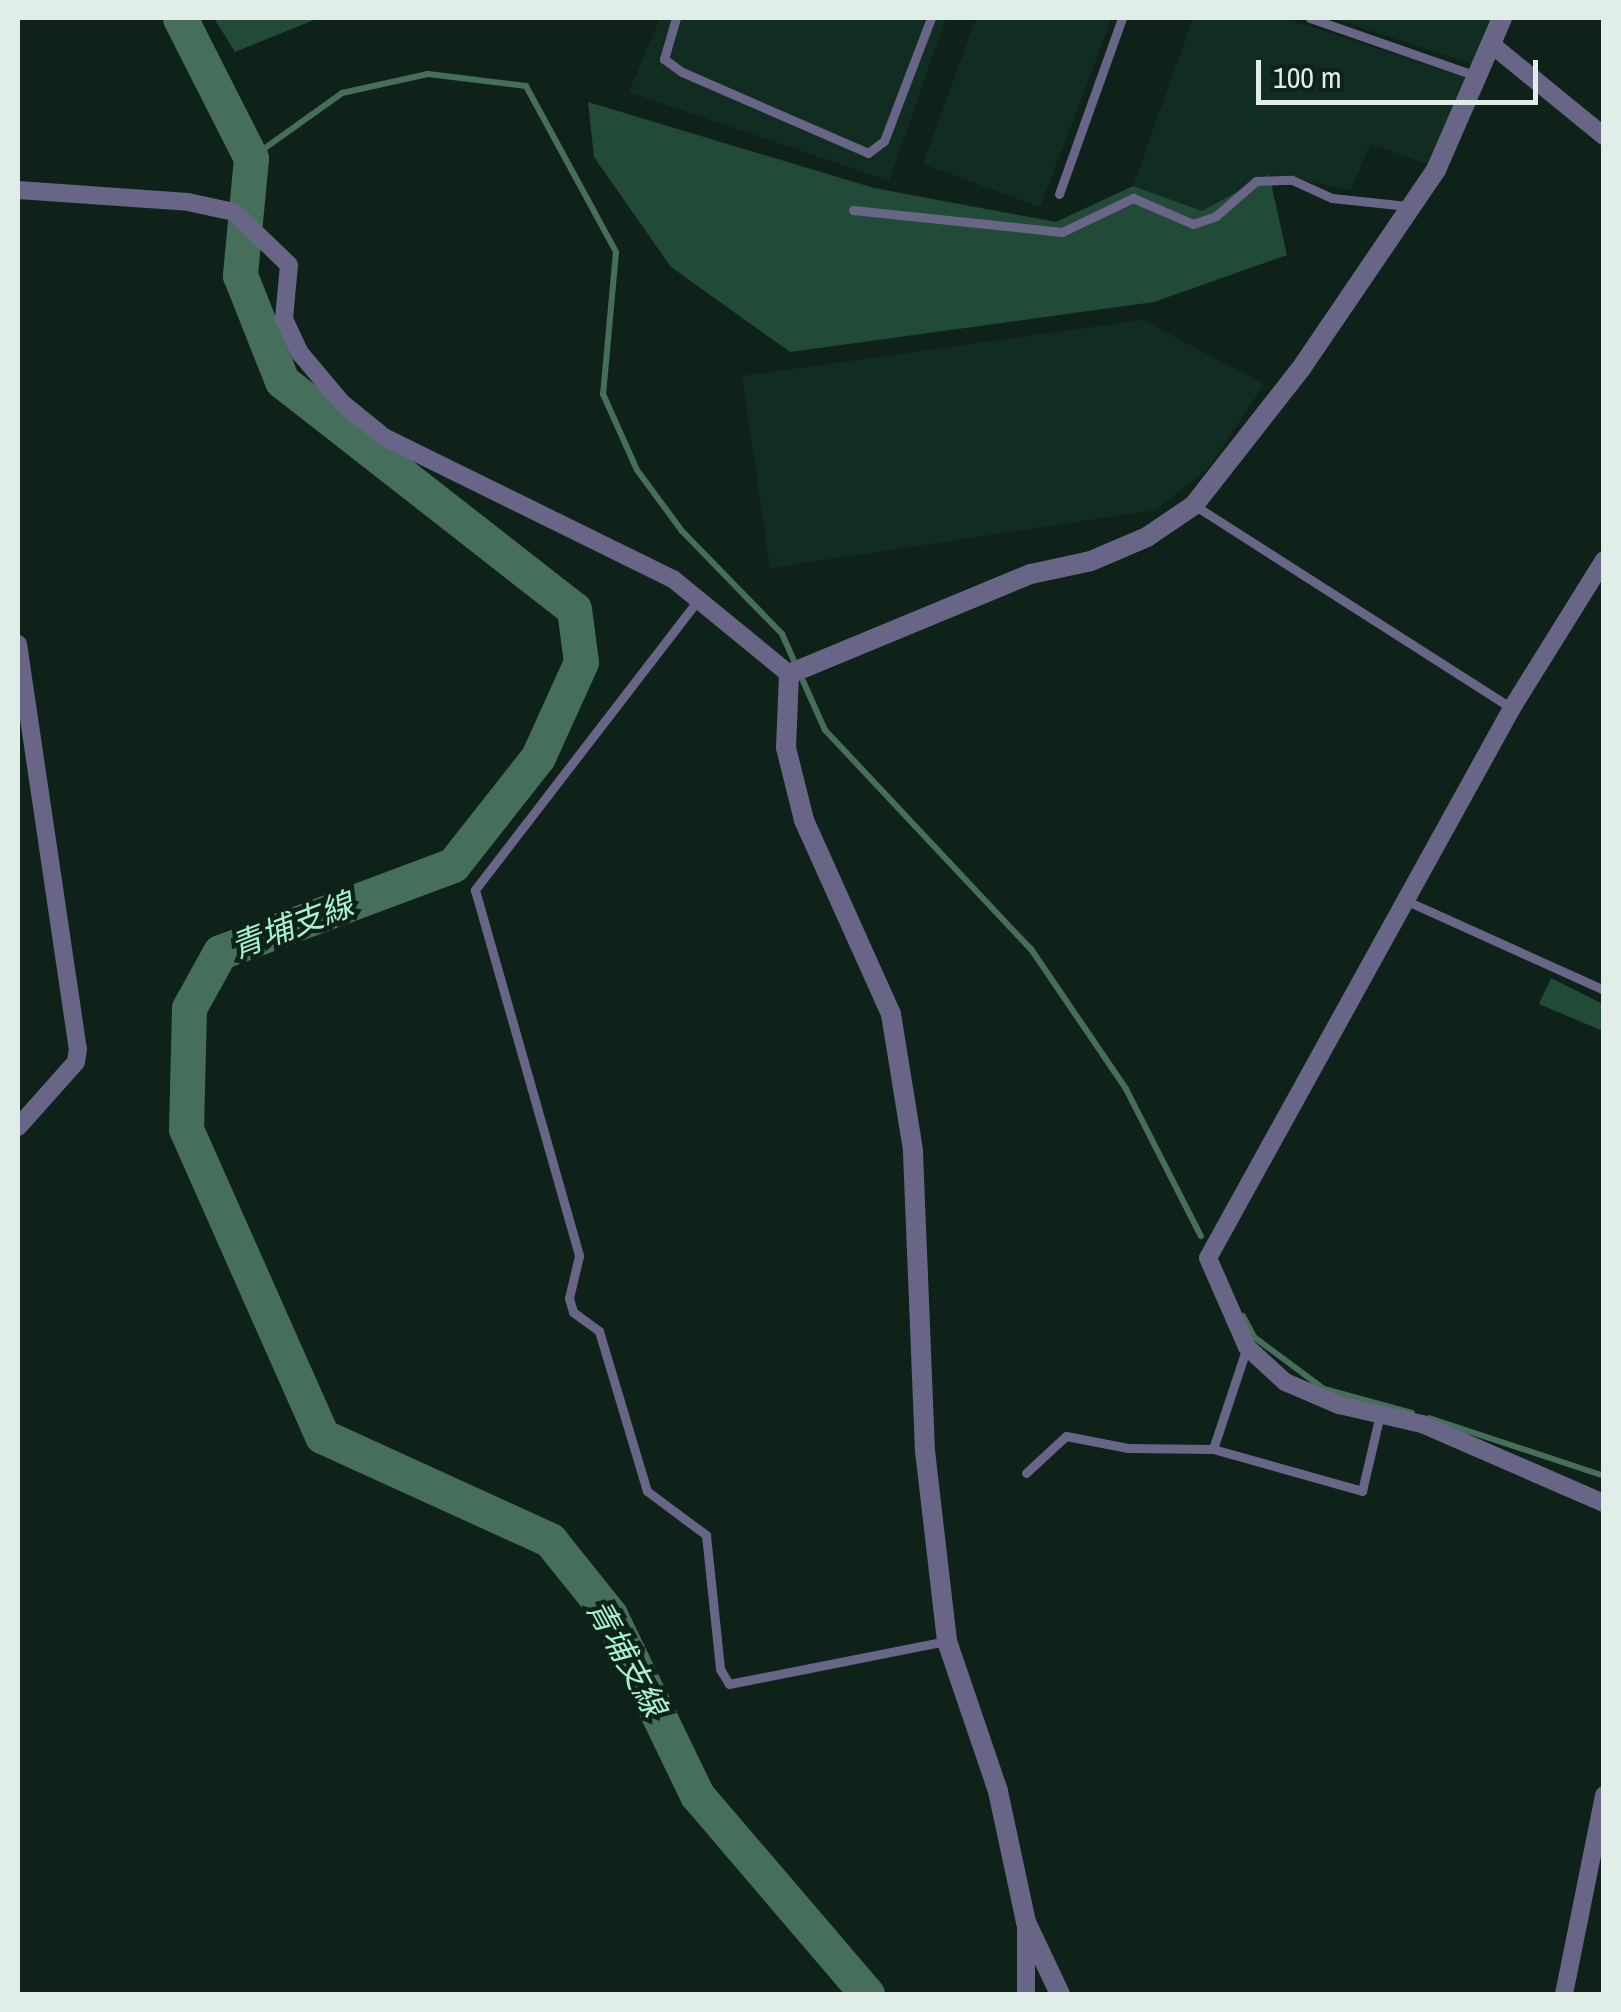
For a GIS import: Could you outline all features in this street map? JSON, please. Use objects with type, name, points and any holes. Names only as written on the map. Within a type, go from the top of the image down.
[{"type":"street","points":[[789,674],[810,663],[901,633],[1031,574],[1090,561],[1147,538],[1194,505],[1300,370],[1436,170],[1502,18]]},
{"type":"street","points":[[1491,44],[1604,136]]},
{"type":"street","points":[[18,190],[188,202],[236,213],[278,249],[288,266],[284,318],[300,353],[342,403],[398,445],[700,597],[789,674]]},
{"type":"street","points":[[1604,560],[1512,708],[1208,1258],[1247,1347],[1285,1382],[1422,1424],[1604,1504]]},
{"type":"street","points":[[18,644],[78,1049],[76,1062],[18,1126]]},
{"type":"street","points":[[789,674],[786,748],[804,820],[891,1014],[913,1150],[925,1451],[947,1641],[998,1791],[1026,1922],[1026,1994]]},
{"type":"street","points":[[1564,1994],[1604,1795]]},
{"type":"street","points":[[1026,1922],[1060,1994]]},
{"type":"lane","points":[[676,18],[664,59],[682,72],[868,152],[884,142],[930,18]]},
{"type":"lane","points":[[1059,194],[1122,18]]},
{"type":"lane","points":[[1310,18],[1478,76]]},
{"type":"lane","points":[[853,210],[1062,232],[1133,198],[1193,224],[1216,216],[1256,181],[1292,180],[1332,198],[1408,206]]},
{"type":"lane","points":[[1194,505],[1512,708]]},
{"type":"lane","points":[[700,597],[474,890],[580,1256],[570,1298],[573,1312],[598,1332],[647,1491],[706,1535],[720,1669],[729,1684],[947,1641]]},
{"type":"lane","points":[[1407,901],[1604,990]]},
{"type":"lane","points":[[1213,1449],[1247,1347]]},
{"type":"lane","points":[[1026,1473],[1066,1436],[1128,1448],[1213,1449],[1362,1491],[1380,1414]]},
{"type":"shaded area","points":[[214,18],[319,18],[235,52]]},
{"type":"shaded area","points":[[660,18],[946,18],[889,181],[629,92]]},
{"type":"shaded area","points":[[976,18],[1112,18],[1040,207],[923,164]]},
{"type":"shaded area","points":[[1193,18],[1285,18],[1469,79],[1430,165],[1370,144],[1351,190],[1269,174],[1202,211],[1133,186]]},
{"type":"shaded area","points":[[1331,18],[1494,18],[1473,64]]},
{"type":"shaded area","points":[[588,102],[874,188],[1056,222],[1133,186],[1202,211],[1269,174],[1287,255],[1154,302],[790,352],[671,267],[594,157]]},
{"type":"shaded area","points":[[1143,320],[1264,384],[1209,467],[1156,510],[770,568],[742,376]]},
{"type":"shaded area","points":[[1551,978],[1603,1004],[1603,1031],[1539,1004]]},
{"type":"waterway","name":"青埔支線","points":[[180,18],[251,158],[240,275],[282,381],[574,609],[581,662],[538,757],[453,865],[220,952],[189,1008],[186,1129],[322,1436],[550,1540],[610,1615],[697,1795],[867,1994]]},
{"type":"waterway","points":[[251,158],[342,93],[428,74],[526,86],[616,252],[603,394],[637,470],[682,531],[782,634],[825,730],[1031,949],[1126,1089],[1201,1236]]},
{"type":"waterway","points":[[1243,1316],[1254,1337],[1324,1389],[1412,1413]]},
{"type":"waterway","points":[[1429,1418],[1604,1476]]}]
